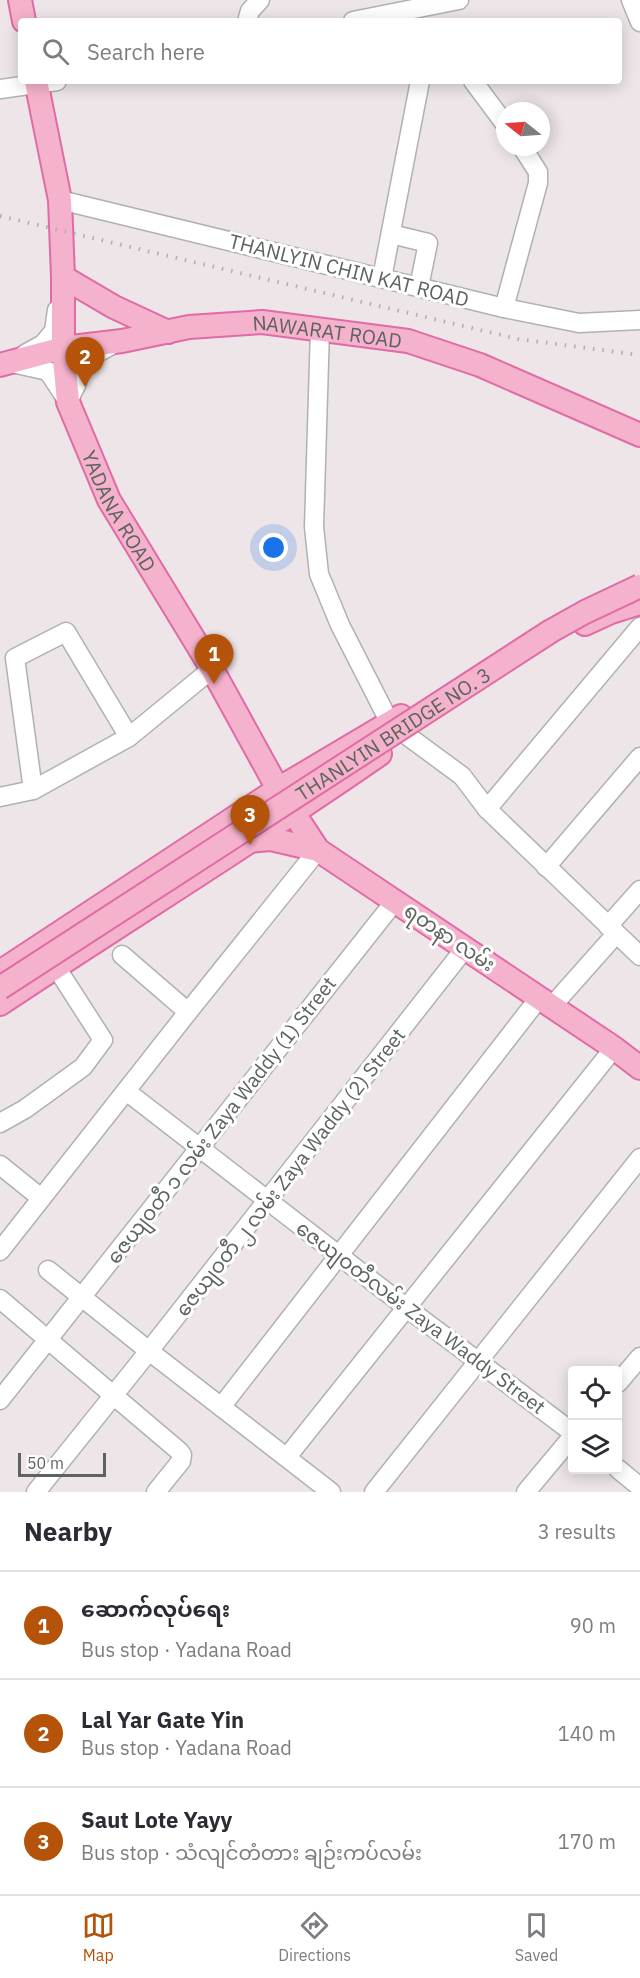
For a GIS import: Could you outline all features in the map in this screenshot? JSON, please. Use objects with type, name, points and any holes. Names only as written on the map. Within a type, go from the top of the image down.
[{"type":"main road","points":[[20,0],[23,18]]},
{"type":"main road","points":[[43,84],[60,200]]},
{"type":"main road","name":"YADANA ROAD","points":[[60,200],[63,348],[68,402],[109,500],[212,669],[278,789]]},
{"type":"main road","points":[[63,277],[114,307],[168,332]]},
{"type":"main road","name":"NAWARAT ROAD","points":[[5,364],[63,348],[122,341],[189,327],[262,322],[320,328],[408,341],[480,365],[640,435]]},
{"type":"main road","points":[[0,1004],[293,814],[398,730],[588,598],[640,577]]},
{"type":"main road","name":"THANLYIN BRIDGE NO. 3","points":[[0,988],[551,630],[640,586]]},
{"type":"main road","points":[[0,972],[278,789],[398,730],[570,632],[611,612],[640,603]]},
{"type":"main road","name":"ရတနာ လမ်း","points":[[278,789],[318,850],[466,947],[640,1068]]},
{"type":"main road","points":[[248,842],[271,839],[318,850]]},
{"type":"main road","points":[[74,922],[90,945]]},
{"type":"street","points":[[248,18],[250,11],[260,0]]},
{"type":"street","points":[[385,18],[427,14],[459,0]]},
{"type":"street","points":[[632,0],[640,21]]},
{"type":"street","points":[[0,89],[31,84]]},
{"type":"street","points":[[382,278],[419,84]]},
{"type":"street","points":[[475,84],[496,112]]},
{"type":"street","points":[[504,308],[537,183],[538,172],[528,156]]},
{"type":"street","name":"THANLYIN CHIN KAT ROAD","points":[[60,200],[504,308],[579,323],[640,321]]},
{"type":"street","points":[[391,234],[428,243],[419,287]]},
{"type":"street","points":[[5,364],[43,344],[54,331],[63,277]]},
{"type":"street","points":[[320,328],[314,527],[319,574],[340,625],[398,730],[462,776],[487,810],[640,956]]},
{"type":"street","points":[[68,402],[77,383],[79,363],[122,341]]},
{"type":"street","points":[[5,364],[48,371],[68,402]]},
{"type":"street","points":[[487,810],[640,627]]},
{"type":"street","points":[[33,790],[15,658],[66,632],[129,737]]},
{"type":"street","points":[[0,796],[33,790],[129,737],[212,669]]},
{"type":"street","points":[[546,867],[640,756]]},
{"type":"street","points":[[0,1251],[318,850]]},
{"type":"street","points":[[221,1407],[339,1255],[545,1002],[612,930],[640,890]]},
{"type":"street","name":"ဇေယျဝတီ ၁ လမ်း Zaya Waddy (1) Street","points":[[0,1400],[395,901]]},
{"type":"street","name":"ဇေယျဝတီ ၂ လမ်း Zaya Waddy (2) Street","points":[[36,1492],[466,947]]},
{"type":"street","points":[[122,955],[188,1012]]},
{"type":"street","points":[[0,1123],[25,1109],[83,1067],[103,1040],[56,967]]},
{"type":"street","points":[[287,1457],[614,1048]]},
{"type":"street","name":"ဇေယျဝတီလမ်း Zaya Waddy Street","points":[[126,1091],[407,1308],[568,1428]]},
{"type":"street","points":[[374,1492],[640,1158]]},
{"type":"street","points":[[0,1165],[41,1198]]},
{"type":"street","points":[[48,1270],[331,1492]]},
{"type":"street","points":[[0,1299],[182,1455],[181,1461],[156,1492]]},
{"type":"street","points":[[622,1378],[640,1357]]},
{"type":"street","points":[[526,1492],[568,1443]]},
{"type":"street","points":[[622,1471],[640,1487]]},
{"type":"railway","points":[[0,216],[518,339],[640,355]]},
{"type":"place","name":"Lal Yar Gate Yin","points":[[85,387]]},
{"type":"place","name":"ဆောက်လုပ်ရေး","points":[[214,684]]},
{"type":"place","name":"Saut Lote Yayy","points":[[250,845]]}]
